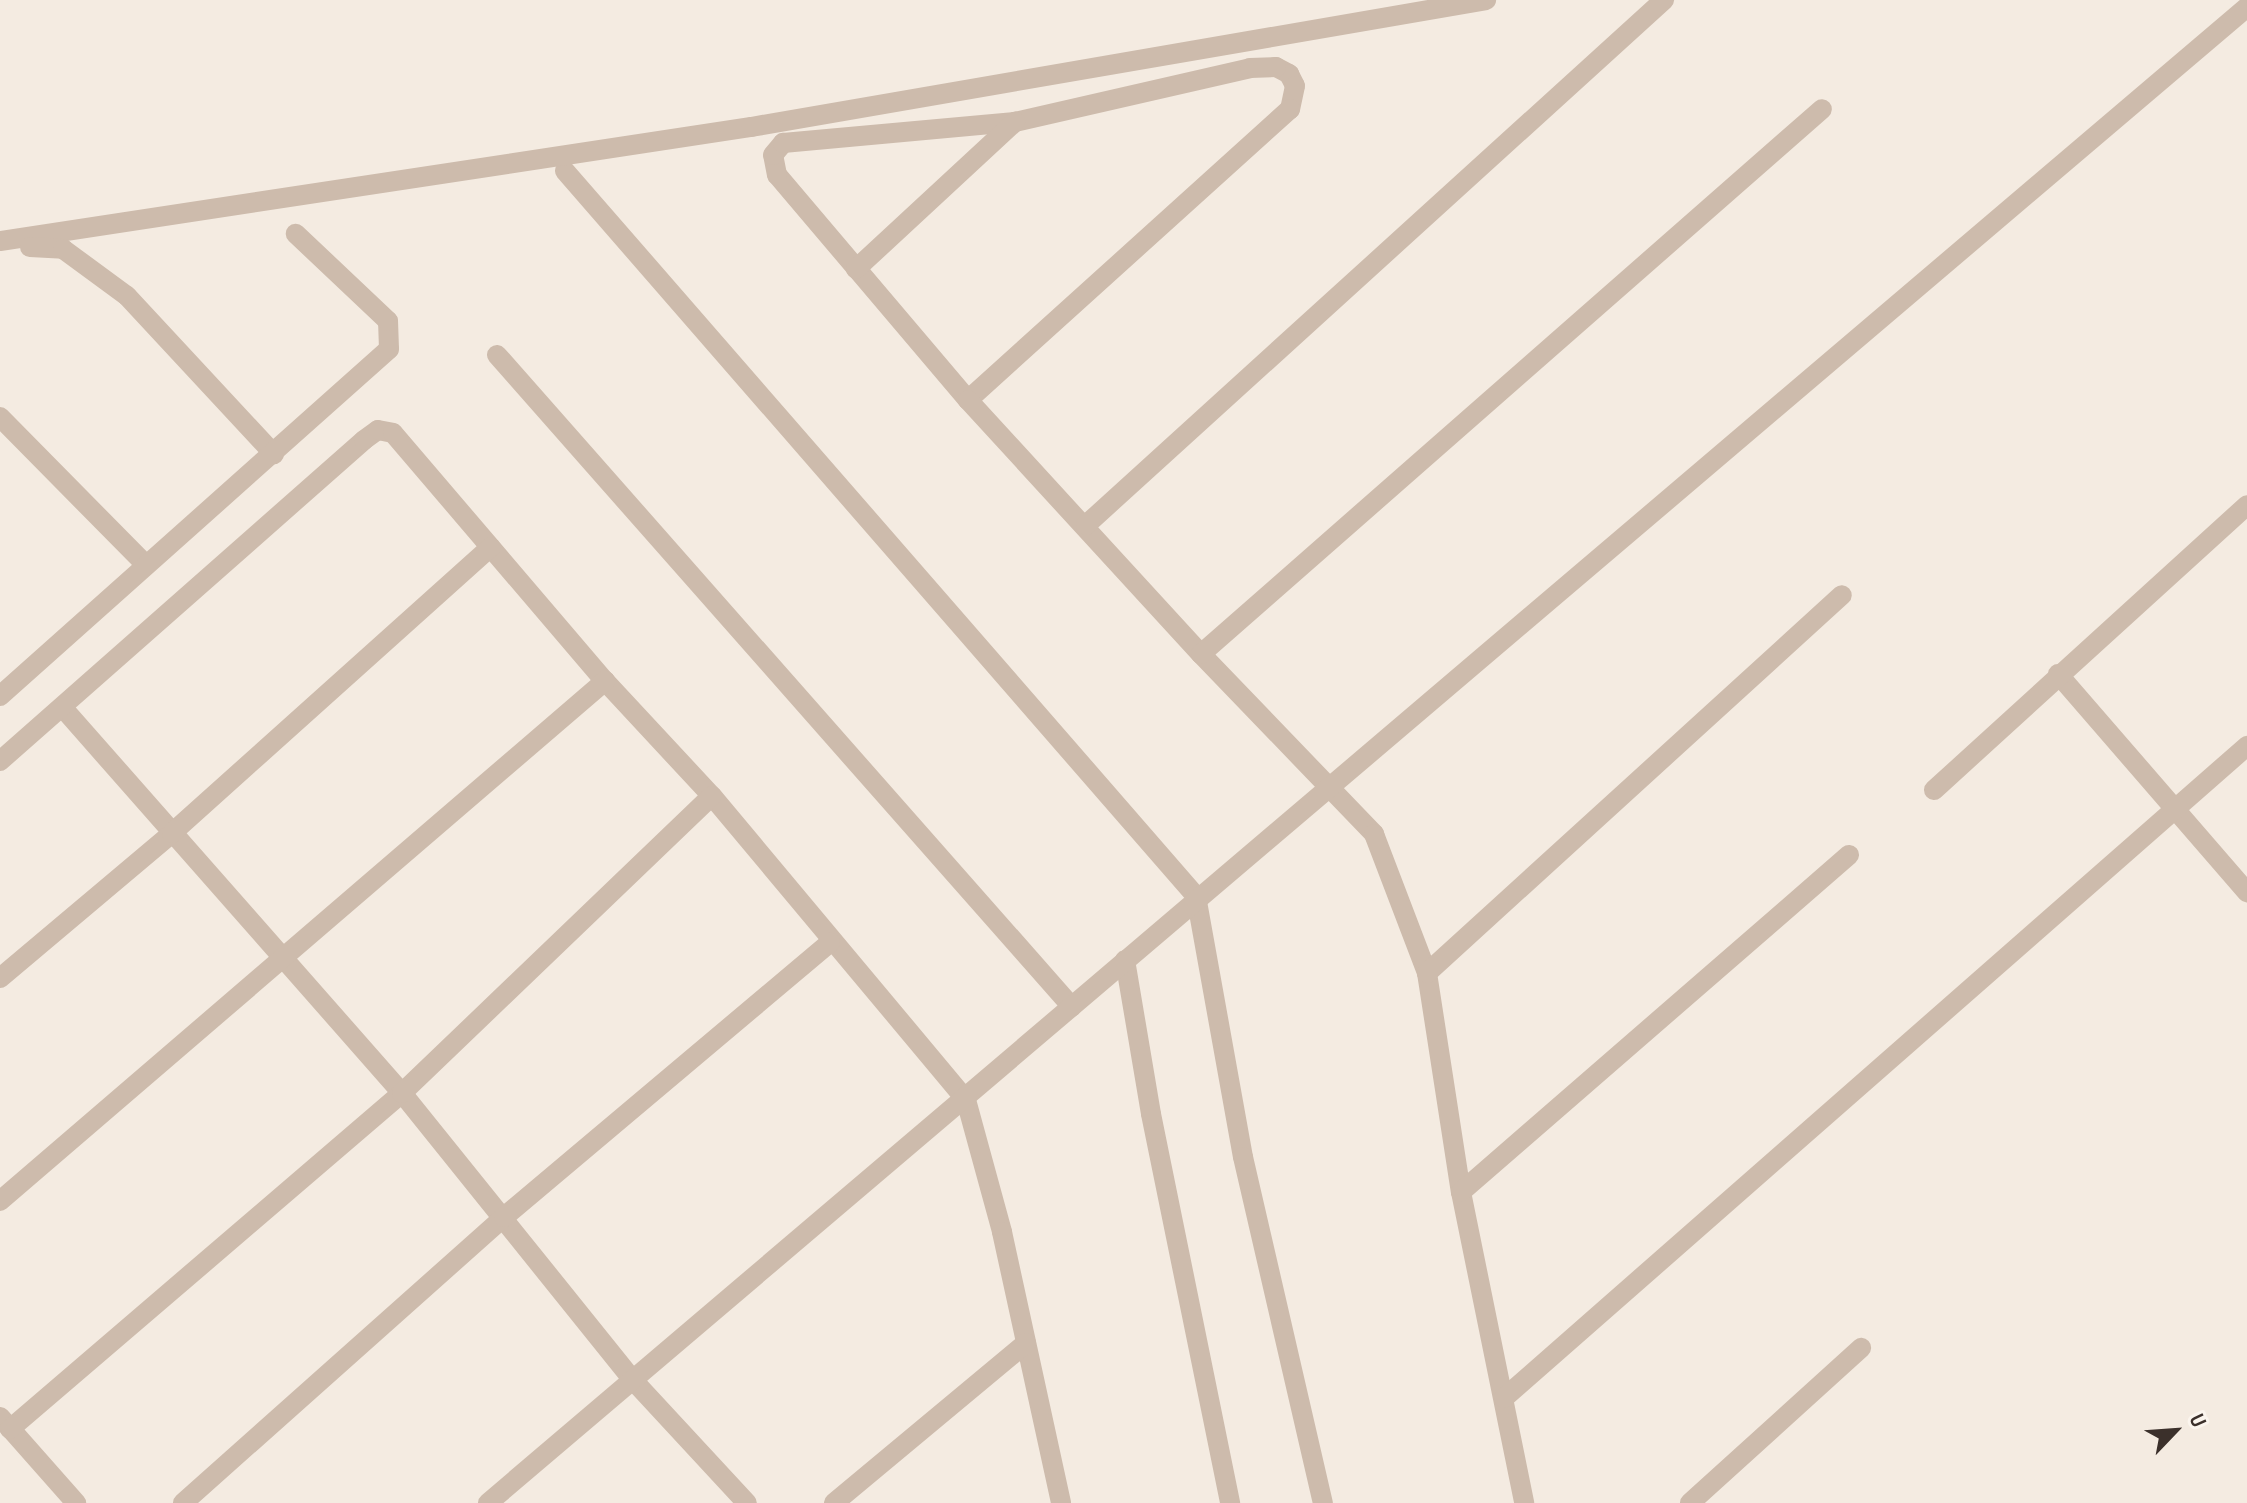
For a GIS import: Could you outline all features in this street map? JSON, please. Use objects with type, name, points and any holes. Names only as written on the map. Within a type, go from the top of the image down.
[{"type":"street","points":[[0,241],[751,127],[1486,0]]},
{"type":"street","points":[[1086,525],[1664,0]]},
{"type":"street","points":[[488,1503],[966,1100],[1196,896],[1329,789],[2247,7]]},
{"type":"street","points":[[968,400],[1290,109],[1295,86],[1289,74],[1276,67],[1250,68],[1015,122],[783,143],[773,155],[777,175],[968,400],[1086,525],[1201,654],[1374,834],[1427,973],[1461,1192],[1524,1503]]},
{"type":"street","points":[[1201,654],[1822,109]]},
{"type":"street","points":[[856,269],[1015,122]]},
{"type":"street","points":[[565,171],[1196,896],[1243,1157],[1323,1503]]},
{"type":"street","points":[[0,696],[383,358],[393,340],[388,321],[296,234]]},
{"type":"street","points":[[0,254],[38,245],[63,249],[91,269],[127,296],[274,454]]},
{"type":"street","points":[[497,355],[1072,1007]]},
{"type":"street","points":[[0,417],[146,565]]},
{"type":"street","points":[[0,761],[378,430],[393,433],[605,681],[712,796],[830,942],[966,1100],[1026,1343],[1061,1503]]},
{"type":"street","points":[[1934,790],[2247,505]]},
{"type":"street","points":[[0,978],[172,833],[491,547]]},
{"type":"street","points":[[1427,973],[1842,595]]},
{"type":"street","points":[[2058,674],[2247,892]]},
{"type":"street","points":[[0,1201],[283,961],[605,681]]},
{"type":"street","points":[[63,708],[402,1093],[632,1379],[747,1503]]},
{"type":"street","points":[[1504,1398],[2247,746]]},
{"type":"street","points":[[76,1503],[5,1423],[402,1093],[712,796]]},
{"type":"street","points":[[1461,1192],[1849,855]]},
{"type":"street","points":[[183,1503],[504,1217],[830,942]]},
{"type":"street","points":[[1125,960],[1151,1114],[1230,1503]]},
{"type":"street","points":[[834,1503],[1026,1343]]},
{"type":"street","points":[[1690,1503],[1861,1348]]}]
